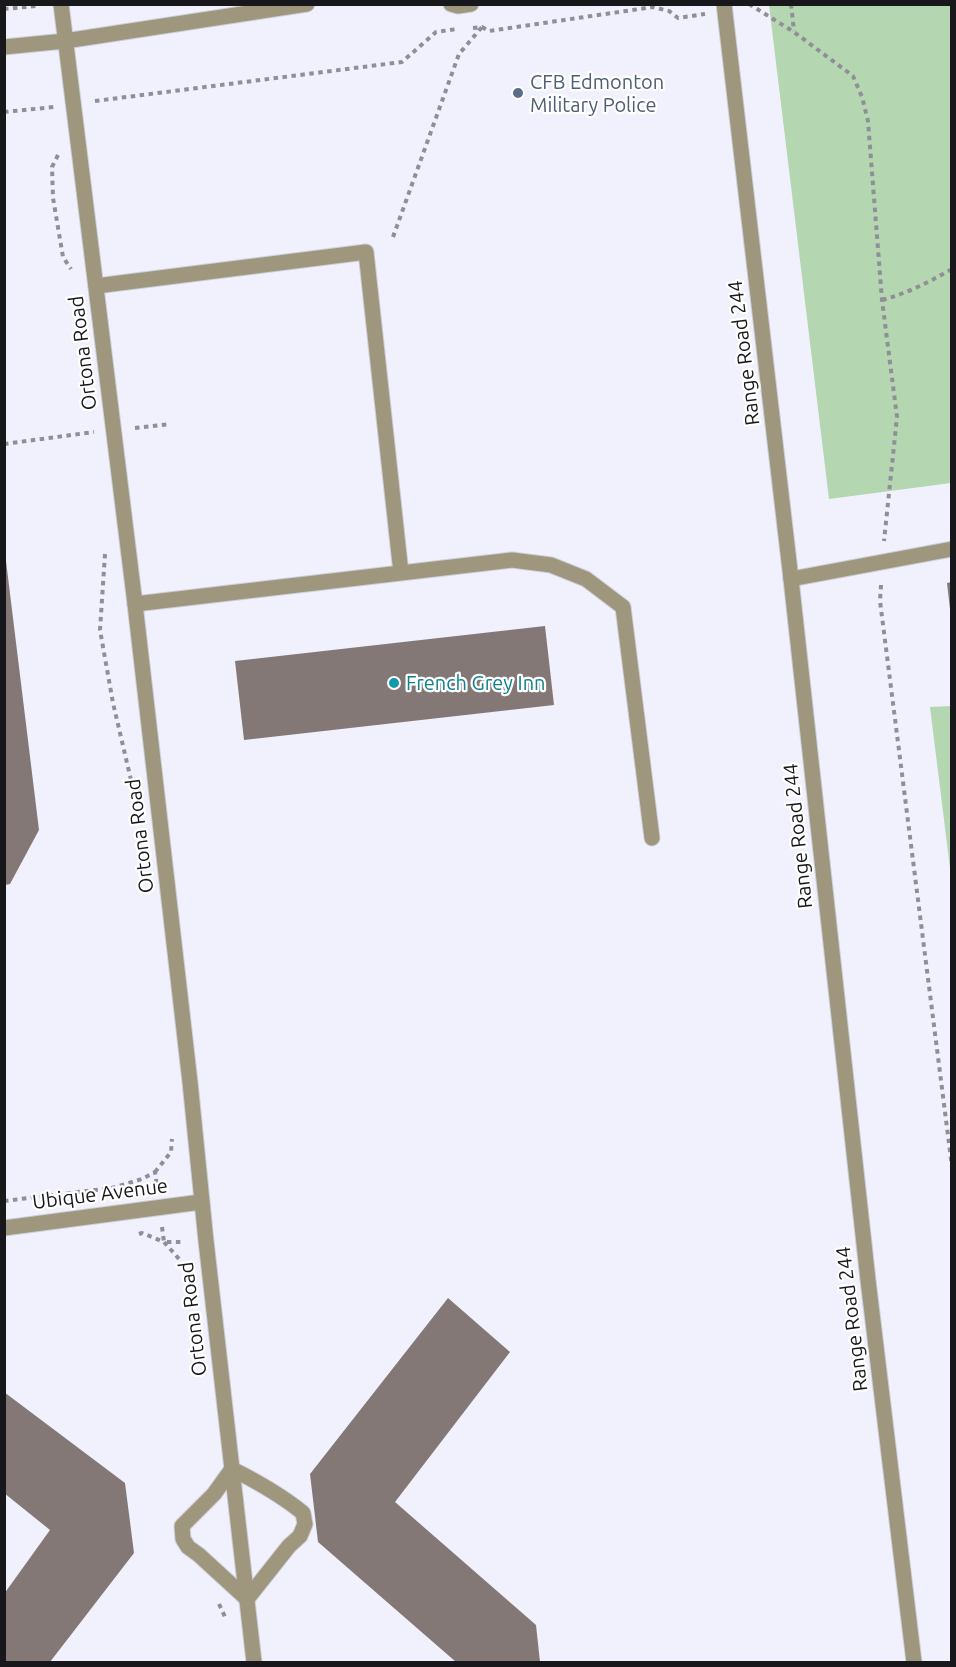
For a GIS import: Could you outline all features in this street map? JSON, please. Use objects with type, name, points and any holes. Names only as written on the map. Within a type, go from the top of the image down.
[{"type":"street","name":"Ortona Road","points":[[61,4],[135,604],[254,1662]]},
{"type":"street","points":[[4,47],[307,4]]},
{"type":"street","points":[[451,4],[458,6],[471,4]]},
{"type":"street","name":"Range Road 244","points":[[725,8],[868,1280],[914,1662]]},
{"type":"street","points":[[96,286],[366,252],[402,573]]},
{"type":"street","points":[[791,579],[951,549]]},
{"type":"street","points":[[135,604],[512,560],[551,565],[586,579],[623,607],[652,838]]},
{"type":"street","name":"Ubique Avenue","points":[[4,1228],[201,1202]]},
{"type":"street","points":[[232,1468],[284,1497],[303,1513],[305,1524],[300,1536],[289,1546],[247,1599],[183,1539],[182,1526],[214,1494],[232,1468]]},
{"type":"path","points":[[749,4],[794,32],[853,76],[862,97],[868,121],[882,300],[897,417],[880,601],[951,1167]]},
{"type":"path","points":[[790,4],[794,32]]},
{"type":"path","points":[[4,9],[36,6]]},
{"type":"path","points":[[471,28],[482,27],[489,31],[653,7],[669,11],[678,18],[725,8]]},
{"type":"path","points":[[393,237],[459,54],[482,27]]},
{"type":"path","points":[[4,112],[402,62],[436,32],[459,29]]},
{"type":"path","points":[[54,106],[55,116]]},
{"type":"path","points":[[57,146],[58,155],[52,167],[53,198],[63,257],[74,273]]},
{"type":"path","points":[[882,300],[912,290],[951,268]]},
{"type":"path","points":[[94,421],[95,432]]},
{"type":"path","points":[[4,444],[170,424]]},
{"type":"path","points":[[106,546],[100,630],[113,703],[132,784]]},
{"type":"path","points":[[155,1172],[171,1152],[173,1135]]},
{"type":"path","points":[[130,1235],[142,1233],[164,1242],[206,1241]]},
{"type":"path","points":[[164,1242],[180,1260],[189,1281]]},
{"type":"path","points":[[215,1596],[227,1623]]},
{"type":"green space","points":[[769,5],[951,5],[951,483],[829,499]]},
{"type":"green space","points":[[952,706],[951,876],[930,707]]},
{"type":"building","points":[[5,561],[39,830],[10,884],[5,885]]},
{"type":"building","points":[[952,582],[952,609],[950,609],[947,583]]},
{"type":"building","name":"French Grey Inn","points":[[545,626],[554,705],[244,740],[235,661]]},
{"type":"building","points":[[448,1298],[510,1352],[395,1502],[536,1625],[540,1662],[456,1662],[318,1542],[310,1474]]},
{"type":"building","points":[[4,1392],[125,1483],[134,1553],[50,1662],[4,1662],[4,1594],[50,1530],[4,1493]]},
{"type":"place","name":"CFB Edmonton Military Police","points":[[518,93]]},
{"type":"place","name":"French Grey Inn","points":[[394,683]]}]
